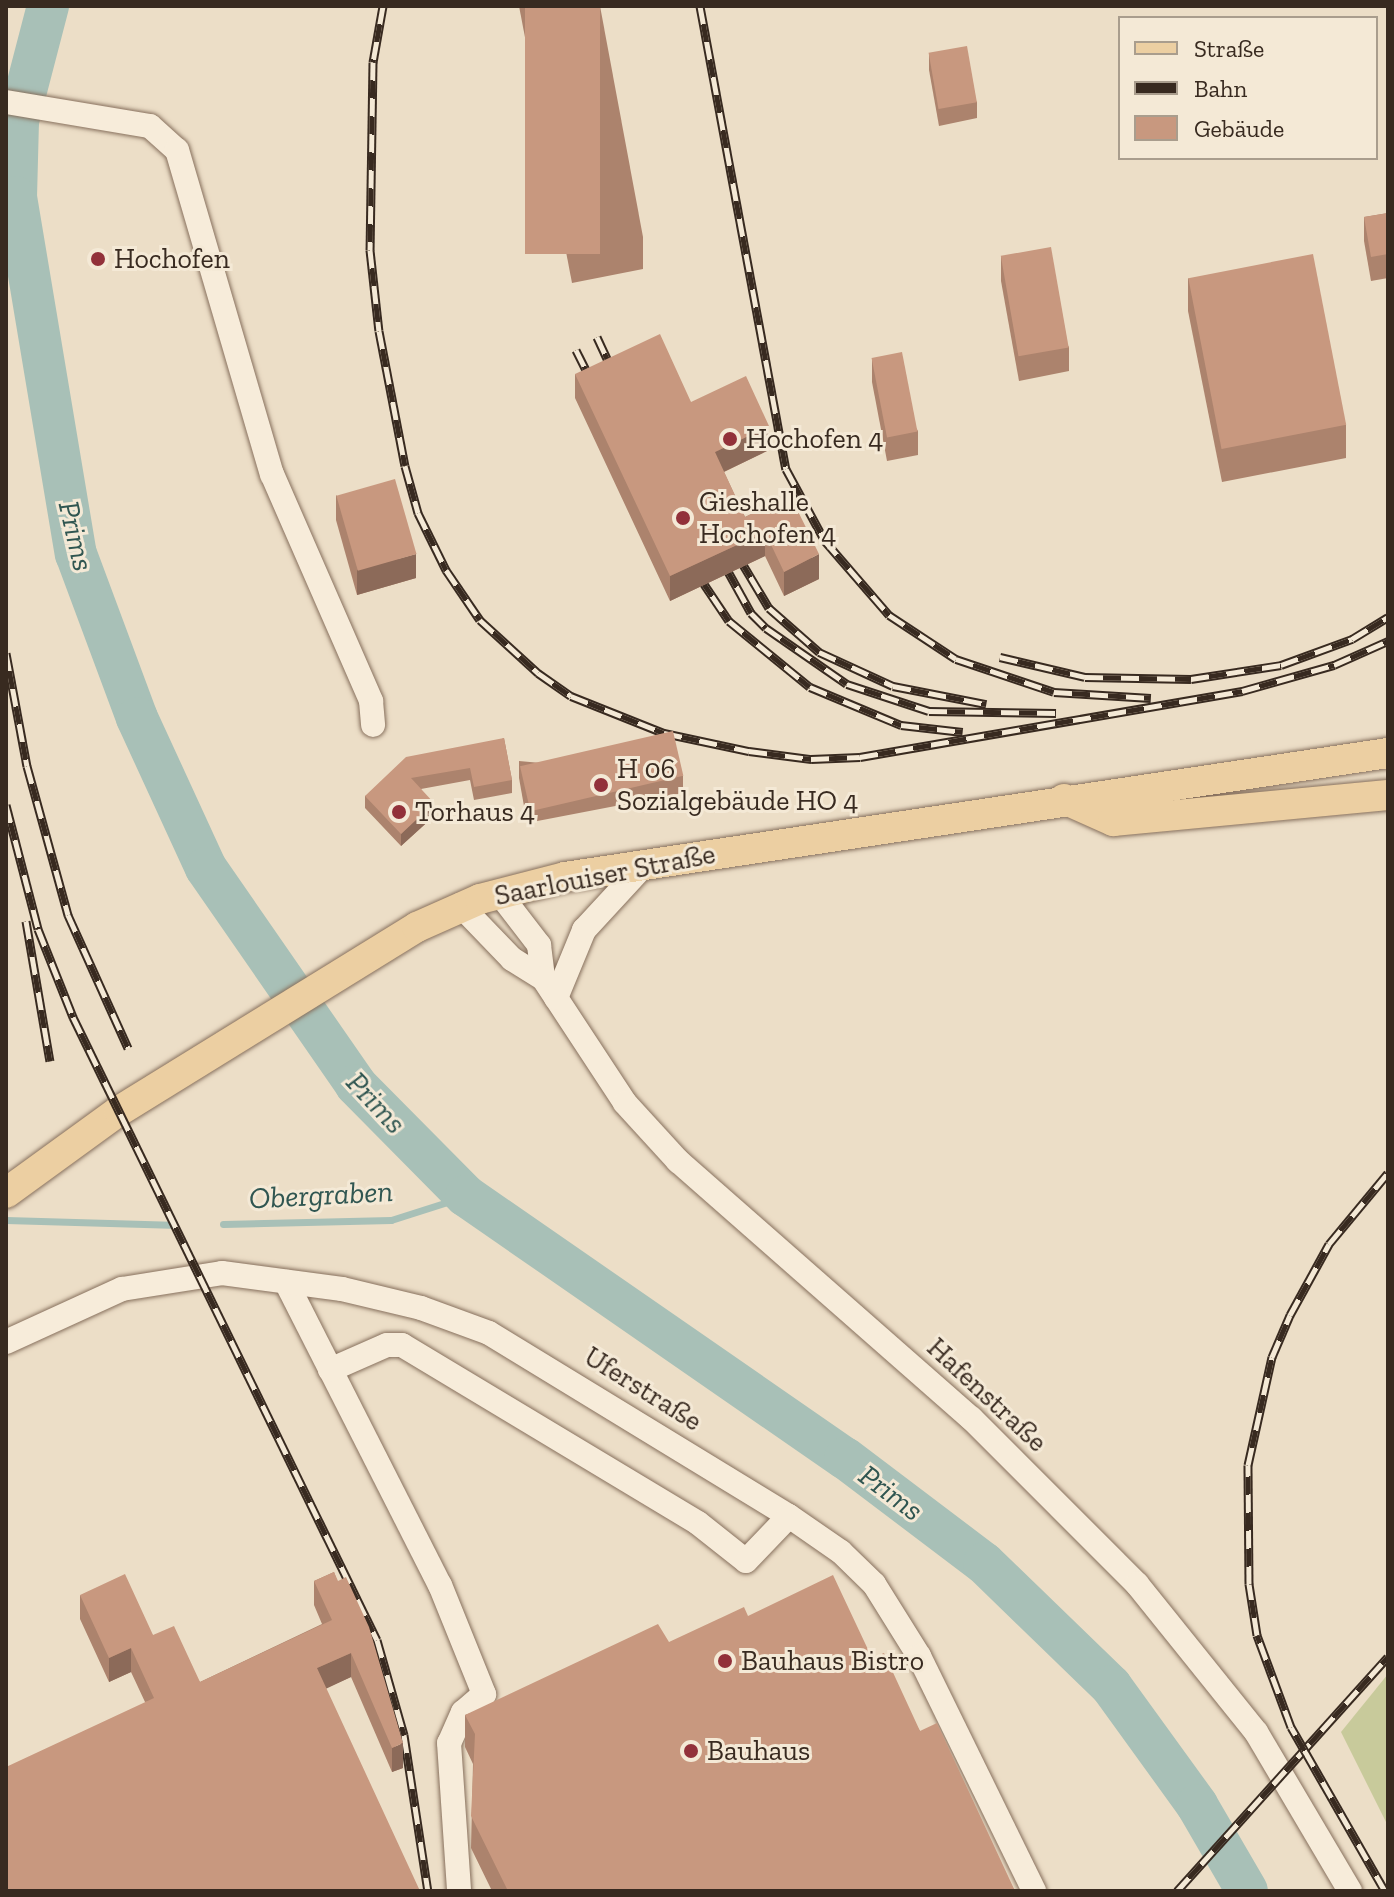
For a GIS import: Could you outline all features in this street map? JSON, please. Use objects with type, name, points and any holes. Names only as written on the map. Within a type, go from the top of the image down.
[{"type":"main road","name":"Saarlouiser Straße","points":[[6,1179],[71,1143],[414,929],[460,905],[499,893],[645,864],[1061,799],[1388,753]]},
{"type":"main road","points":[[1061,799],[1113,821],[1388,795]]},
{"type":"main road","name":"Saarlouiser Straße","points":[[6,1193],[71,1143]]},
{"type":"street","points":[[6,102],[150,126],[177,150],[272,474],[371,701],[373,725]]},
{"type":"street","points":[[550,988],[584,930],[645,864]]},
{"type":"street","name":"Hafenstraße","points":[[499,893],[539,945],[550,988],[625,1103],[678,1161],[971,1418],[1137,1584],[1256,1732],[1350,1891]]},
{"type":"street","name":"Hafenstraße","points":[[460,905],[512,959],[550,988]]},
{"type":"street","name":"Uferstraße","points":[[11,1337],[87,1302],[154,1281],[222,1273],[421,1308],[489,1333],[789,1516],[841,1552],[899,1617],[1034,1891]]},
{"type":"street","points":[[286,1282],[440,1585],[484,1694],[463,1712],[449,1743],[459,1891]]},
{"type":"street","points":[[330,1370],[387,1345],[402,1345],[673,1508],[746,1561],[789,1516]]},
{"type":"green space","points":[[1388,1674],[1388,1826],[1341,1732]]},
{"type":"building","points":[[525,6],[600,6],[600,254],[525,254]]},
{"type":"building","points":[[967,46],[977,102],[938,109],[929,53]]},
{"type":"building","points":[[1388,213],[1388,254],[1371,257],[1364,217]]},
{"type":"building","points":[[1051,247],[1069,347],[1018,356],[1001,256]]},
{"type":"building","points":[[1313,254],[1346,425],[1222,449],[1188,278]]},
{"type":"building","name":"Gieshalle Hochofen 4","points":[[660,334],[691,402],[746,376],[769,426],[715,452],[745,517],[790,495],[819,554],[784,572],[765,532],[670,576],[575,374]]},
{"type":"building","points":[[902,352],[917,432],[887,437],[872,358]]},
{"type":"building","points":[[395,479],[416,554],[358,571],[336,496]]},
{"type":"building","name":"H 06 Sozialgebäude HO 4","points":[[673,731],[683,776],[530,811],[520,766]]},
{"type":"building","points":[[504,738],[512,780],[474,787],[470,768],[411,778],[434,803],[401,834],[365,796],[406,757]]},
{"type":"building","points":[[334,1572],[338,1581],[346,1577],[369,1627],[403,1743],[392,1748],[351,1653],[317,1668],[420,1891],[6,1891],[6,1767],[154,1698],[131,1648],[109,1658],[80,1595],[125,1574],[153,1635],[174,1626],[200,1682],[332,1620],[314,1581]]},
{"type":"building","name":"Bauhaus","points":[[833,1575],[872,1658],[884,1653],[920,1731],[937,1723],[1015,1891],[508,1891],[471,1816],[475,1734],[465,1715],[658,1624],[669,1642],[744,1607],[748,1616]]},
{"type":"waterway","name":"Prims","points":[[48,6],[18,121],[16,197],[76,554],[137,718],[206,868],[356,1085],[466,1196],[845,1458],[984,1563],[1111,1686],[1197,1805],[1247,1891]]},
{"type":"waterway","name":"Obergraben","points":[[223,1224],[391,1220],[466,1196]]},
{"type":"waterway","name":"Obergraben","points":[[6,1220],[170,1225]]},
{"type":"railway","points":[[383,6],[373,62],[370,250],[379,331],[405,466],[418,513],[446,570],[480,620],[538,673],[571,696],[664,733],[749,751],[811,759],[860,757],[1242,691],[1334,665],[1388,641]]},
{"type":"railway","points":[[700,6],[786,469],[825,541],[889,615],[956,659],[1054,692],[1151,698]]},
{"type":"railway","points":[[597,337],[616,378]]},
{"type":"railway","points":[[576,350],[595,388]]},
{"type":"railway","points":[[732,546],[769,608],[819,652],[893,686],[986,704]]},
{"type":"railway","points":[[719,555],[751,613],[766,628],[847,684],[929,711],[1056,713]]},
{"type":"railway","points":[[692,566],[729,621],[810,687],[901,725],[963,732]]},
{"type":"railway","points":[[1000,657],[1085,677],[1191,679],[1281,665],[1352,639],[1388,617]]},
{"type":"railway","points":[[6,653],[27,766],[68,915],[128,1048]]},
{"type":"railway","points":[[6,805],[38,929],[73,1017],[377,1640],[404,1735],[428,1891]]},
{"type":"railway","points":[[26,921],[50,1061]]},
{"type":"railway","points":[[1385,1891],[1291,1727],[1257,1635],[1249,1584],[1248,1465],[1272,1357],[1290,1315],[1329,1244],[1388,1173]]},
{"type":"railway","points":[[1177,1891],[1388,1657]]},
{"type":"place","name":"Hochofen","points":[[98,259]]},
{"type":"place","name":"Hochofen 4","points":[[730,439]]},
{"type":"place","name":"Gieshalle Hochofen 4","points":[[683,518]]},
{"type":"place","name":"H 06 Sozialgebäude HO 4","points":[[601,785]]},
{"type":"place","name":"Torhaus 4","points":[[399,812]]},
{"type":"place","name":"Bauhaus Bistro","points":[[725,1661]]},
{"type":"place","name":"Bauhaus","points":[[691,1751]]}]
